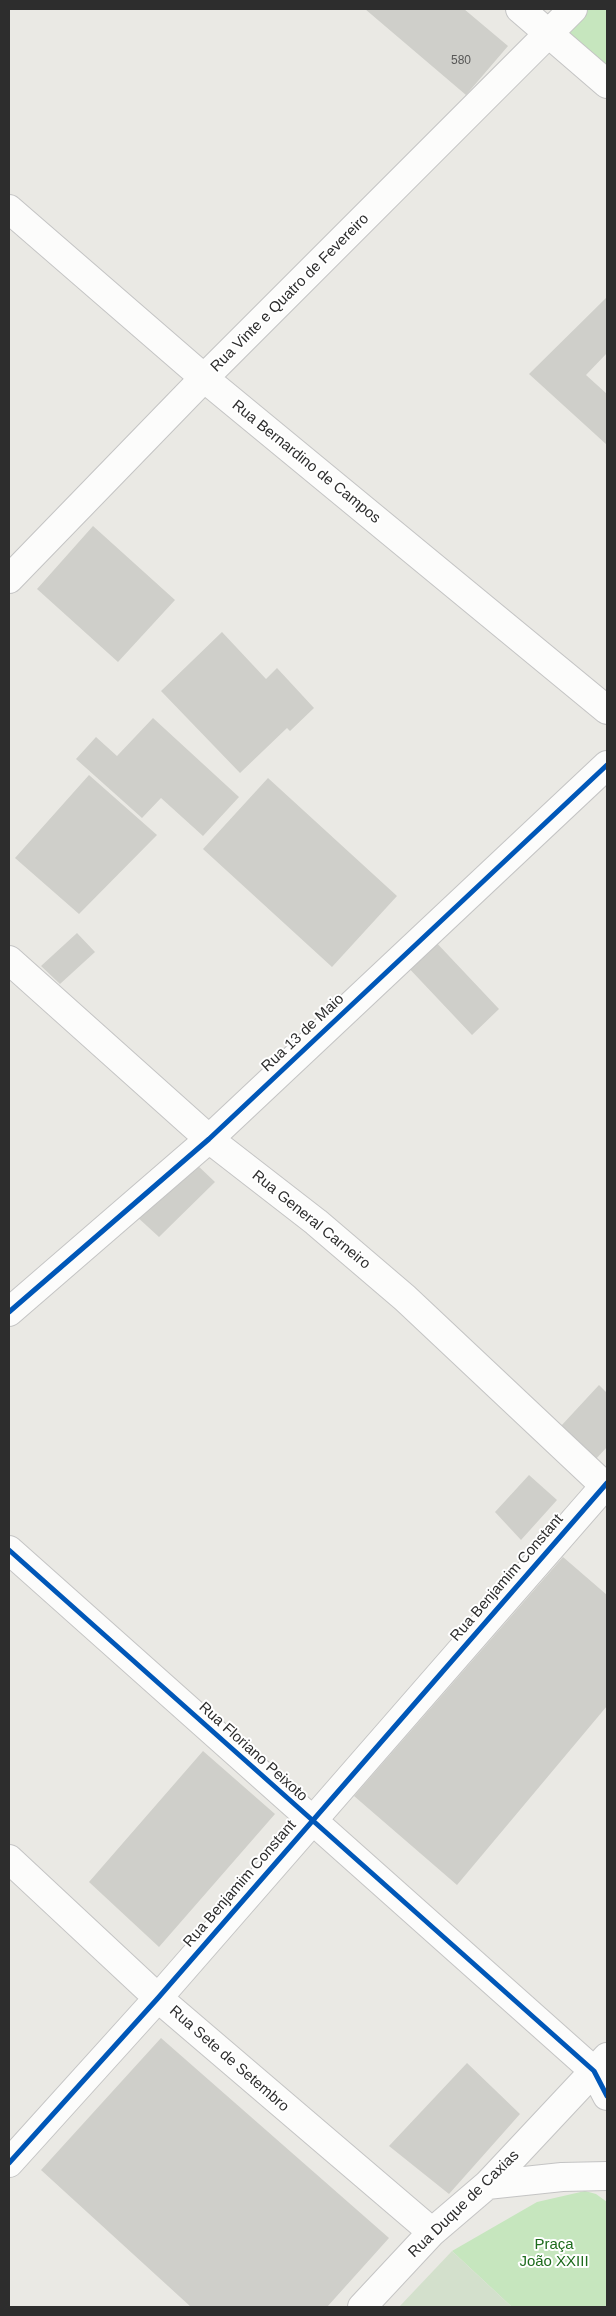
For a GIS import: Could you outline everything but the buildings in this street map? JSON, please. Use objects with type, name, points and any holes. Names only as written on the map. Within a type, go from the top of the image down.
[{"type":"street","points":[[520,9],[607,84]]},
{"type":"street","name":"Rua Vinte e Quatro de Fevereiro","points":[[9,579],[204,378],[573,9]]},
{"type":"street","name":"Rua Bernardino de Campos","points":[[9,209],[204,378],[607,710]]},
{"type":"street","name":"Rua 13 de Maio","points":[[9,1312],[209,1139],[607,765]]},
{"type":"street","name":"Rua General Carneiro","points":[[9,960],[209,1139],[316,1222],[405,1298],[606,1486]]},
{"type":"street","name":"Rua Benjamim Constant","points":[[9,2163],[158,1998],[606,1486]]},
{"type":"street","name":"Rua Floriano Peixoto","points":[[9,1550],[311,1821],[601,2064]]},
{"type":"street","name":"Rua Sete de Setembro","points":[[9,1859],[158,1998],[432,2232]]},
{"type":"street","points":[[601,2064],[607,2096]]},
{"type":"street","name":"Rua Duque de Caxias","points":[[362,2307],[432,2232],[487,2185],[601,2064]]},
{"type":"street","points":[[487,2185],[562,2176],[607,2176]]},
{"type":"green space","points":[[573,9],[607,9],[607,84],[550,33]]},
{"type":"green space","name":"Praça João XXIII","points":[[585,2191],[596,2194],[607,2202],[607,2307],[512,2307],[452,2251],[537,2202]]},
{"type":"green space","points":[[452,2251],[512,2307],[399,2307]]},
{"type":"cycle path","points":[[9,1312],[209,1139],[607,765]]},
{"type":"cycle path","points":[[9,2163],[158,1998],[607,1483]]},
{"type":"cycle path","points":[[9,1550],[594,2071],[607,2096]]}]
